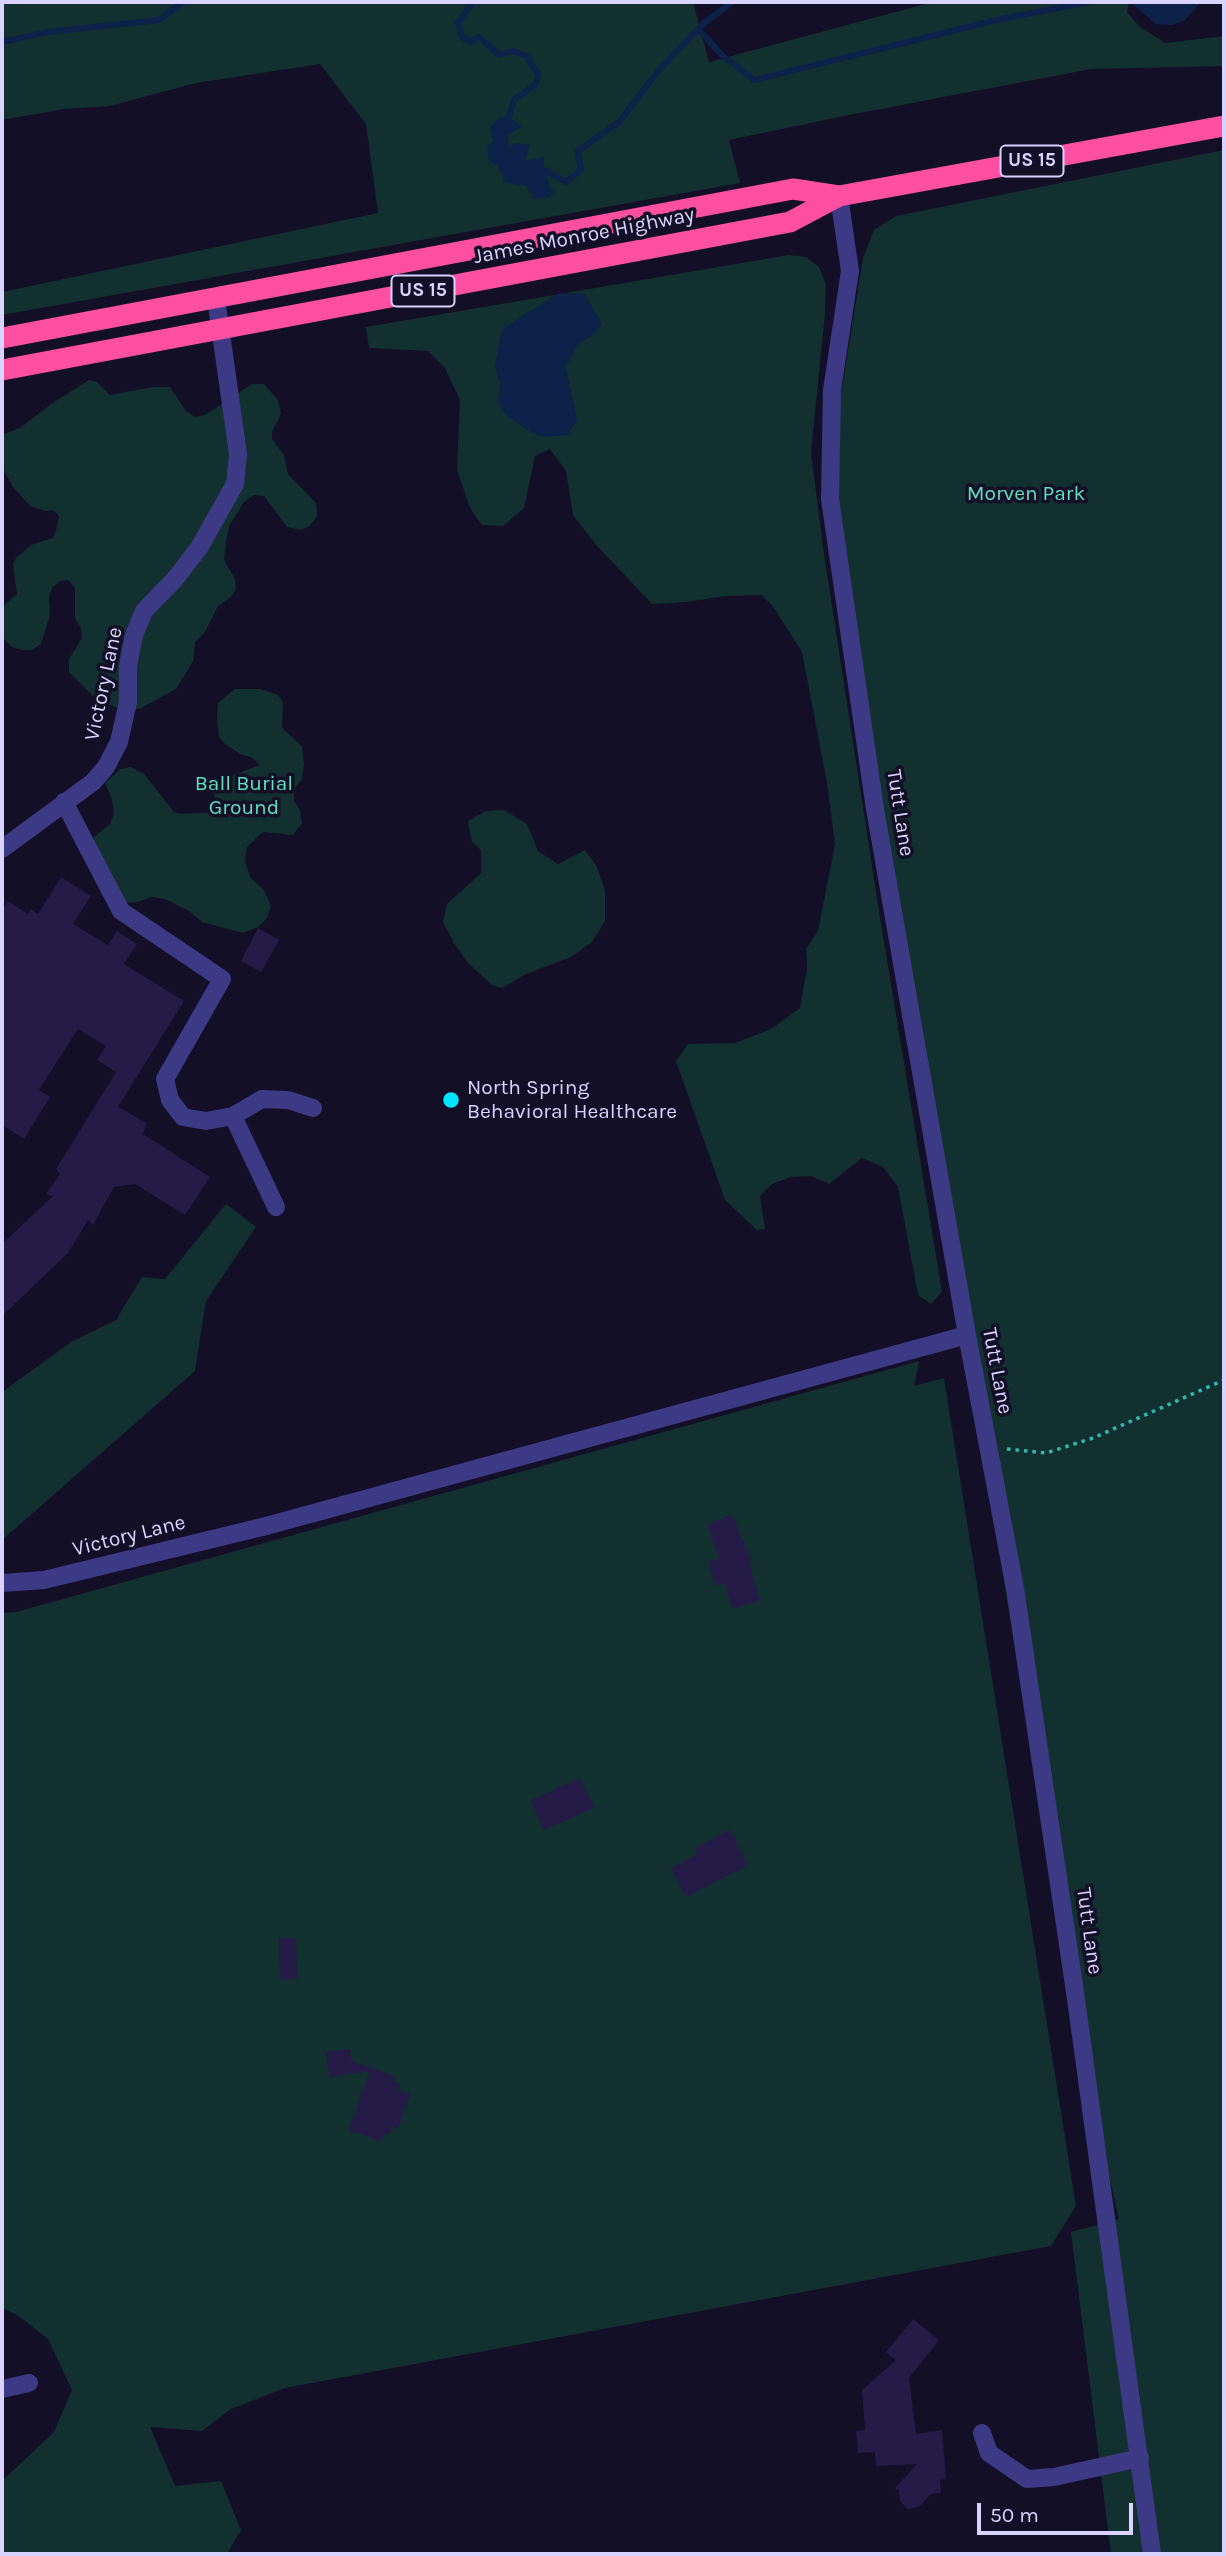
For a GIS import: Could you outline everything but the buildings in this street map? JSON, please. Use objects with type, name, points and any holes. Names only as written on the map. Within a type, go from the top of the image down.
[{"type":"highway","name":"James Monroe Highway","points":[[2,370],[790,222],[839,196],[1224,126]]},
{"type":"highway","name":"James Monroe Highway","points":[[2,338],[793,190],[839,196]]},
{"type":"street","name":"Tutt Lane","points":[[839,196],[850,271],[832,390],[830,499],[875,809],[1015,1588],[1152,2554]]},
{"type":"street","name":"Victory Lane","points":[[2,849],[93,782],[112,754],[119,742],[128,702],[128,666],[134,635],[144,611],[176,579],[199,548],[235,484],[238,454],[216,298]]},
{"type":"street","points":[[64,802],[121,911],[222,979],[165,1079],[170,1100],[183,1117],[206,1121],[233,1116],[262,1099],[288,1100],[313,1108]]},
{"type":"street","points":[[233,1116],[276,1207]]},
{"type":"street","name":"Victory Lane","points":[[2,1583],[44,1580],[266,1526],[968,1335]]},
{"type":"street","points":[[2,2389],[29,2383]]},
{"type":"street","points":[[982,2433],[989,2453],[1027,2479],[1054,2477],[1140,2458]]},
{"type":"path","points":[[988,1444],[1046,1453],[1093,1438],[1224,1380]]},
{"type":"green space","points":[[2,2],[693,2],[709,62],[933,2],[1129,2],[1127,12],[1139,26],[1165,43],[1224,36],[1224,66],[1091,69],[849,115],[729,140],[740,183],[2,315],[2,292],[378,213],[366,124],[320,64],[196,83],[110,106],[64,109],[2,120]]},
{"type":"green space","name":"Morven Park","points":[[1224,150],[1224,2554],[1111,2554],[1071,2232],[1119,2219],[1084,2068],[825,493],[863,258],[874,230],[896,216]]},
{"type":"green space","points":[[789,255],[806,257],[819,267],[826,284],[811,453],[881,924],[942,1292],[931,1304],[918,1295],[898,1187],[883,1167],[862,1158],[829,1184],[811,1176],[791,1177],[772,1184],[760,1196],[765,1229],[757,1230],[725,1200],[676,1061],[688,1044],[735,1043],[771,1029],[800,1008],[807,969],[806,949],[818,931],[835,844],[827,783],[802,652],[772,605],[761,595],[652,604],[597,546],[573,515],[566,471],[550,449],[535,456],[524,508],[503,526],[482,525],[470,508],[457,470],[460,400],[445,368],[428,351],[369,348],[366,327]]},
{"type":"green space","points":[[89,380],[97,382],[110,395],[152,387],[170,387],[186,411],[195,417],[205,415],[252,384],[264,384],[278,400],[281,414],[272,432],[272,439],[284,455],[288,474],[316,503],[317,516],[310,526],[301,530],[287,527],[264,496],[254,495],[244,502],[229,526],[224,560],[235,579],[236,589],[231,597],[218,606],[205,632],[195,642],[193,661],[176,689],[139,709],[115,707],[106,703],[93,696],[69,672],[69,659],[82,638],[81,628],[75,618],[75,588],[68,580],[60,581],[52,588],[49,598],[50,615],[41,644],[32,650],[22,650],[12,647],[2,637],[2,607],[17,594],[13,564],[31,545],[52,538],[59,516],[53,510],[46,511],[30,506],[13,487],[2,467],[2,435],[20,428]]},
{"type":"green space","name":"Ball Burial Ground","points":[[235,689],[260,689],[278,695],[283,702],[282,728],[302,746],[304,764],[302,778],[294,790],[294,801],[300,810],[302,823],[293,835],[263,832],[247,847],[245,861],[248,871],[251,878],[264,890],[271,906],[267,918],[258,927],[243,933],[202,922],[189,911],[165,899],[151,897],[124,903],[92,847],[94,837],[110,824],[114,813],[105,783],[120,769],[131,767],[144,774],[174,812],[220,812],[210,784],[260,765],[253,758],[240,754],[225,744],[219,737],[218,703]]},
{"type":"green space","points":[[504,810],[527,824],[538,851],[558,864],[585,850],[596,865],[605,890],[605,921],[592,942],[571,957],[526,974],[502,988],[492,985],[468,963],[443,922],[447,904],[481,873],[481,850],[472,842],[468,821],[486,811]]},
{"type":"green space","points":[[226,1204],[256,1227],[206,1301],[195,1371],[2,1540],[2,1392],[71,1342],[116,1320],[142,1277],[165,1279]]},
{"type":"green space","points":[[919,1361],[914,1386],[944,1378],[1076,2206],[1051,2246],[285,2388],[231,2409],[202,2431],[150,2427],[175,2486],[221,2481],[241,2530],[227,2554],[2,2554],[3,2480],[54,2432],[72,2390],[48,2339],[17,2315],[2,2308],[2,1613],[16,1612]]},
{"type":"water","points":[[1130,2],[1201,2],[1184,21],[1172,25],[1156,24]]},
{"type":"water","points":[[501,117],[509,117],[522,126],[508,135],[509,147],[516,143],[530,145],[525,161],[544,157],[544,170],[554,193],[547,198],[534,199],[526,186],[504,182],[496,165],[489,161],[487,146],[493,142],[490,126]]},
{"type":"water","points":[[559,293],[585,294],[602,324],[592,336],[578,344],[566,367],[577,420],[568,435],[542,437],[505,414],[498,401],[500,383],[495,366],[502,329]]},
{"type":"waterway","points":[[2,42],[48,32],[159,20],[183,2]]},
{"type":"waterway","points":[[473,2],[458,23],[462,37],[470,42],[479,37],[499,55],[513,51],[526,56],[538,74],[536,84],[514,100],[507,123]]},
{"type":"waterway","points":[[538,171],[544,170],[566,182],[581,170],[578,151],[619,122],[658,71],[703,24],[732,2]]},
{"type":"waterway","points":[[698,29],[722,55],[754,80],[1001,19],[1089,2]]},
{"type":"place","name":"North Spring Behavioral Healthcare","points":[[451,1100]]}]
